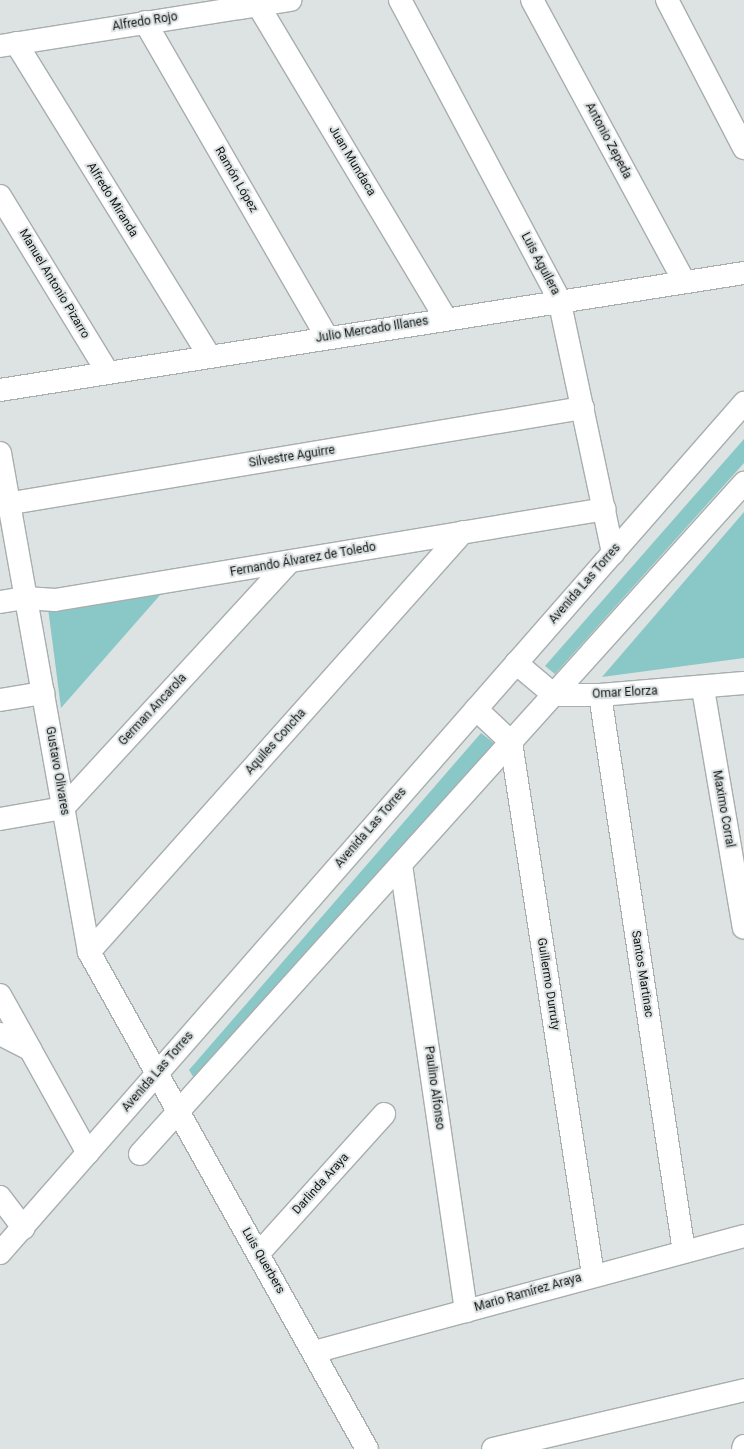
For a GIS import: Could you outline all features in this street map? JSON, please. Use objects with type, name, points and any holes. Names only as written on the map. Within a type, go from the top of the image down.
[{"type":"street","name":"Alfredo Rojo","points":[[8,44],[290,0]]},
{"type":"street","name":"Luis Aguilera","points":[[400,0],[559,299],[605,509],[613,553]]},
{"type":"street","name":"Antonio Zepeda","points":[[532,0],[684,281]]},
{"type":"street","points":[[667,0],[744,148]]},
{"type":"street","name":"Juan Mundaca","points":[[258,4],[445,318]]},
{"type":"street","name":"Ramón López","points":[[145,22],[327,337]]},
{"type":"street","name":"Alfredo Miranda","points":[[8,44],[209,356]]},
{"type":"street","name":"Manuel Antonio Pizarro","points":[[0,196],[108,373]]},
{"type":"street","name":"Julio Mercado Illanes","points":[[0,390],[559,299],[744,273]]},
{"type":"street","name":"Avenida Las Torres","points":[[0,1253],[744,403]]},
{"type":"street","name":"Silvestre Aguirre","points":[[4,504],[583,408]]},
{"type":"street","name":"Gustavo Olivares","points":[[0,453],[4,504],[26,598],[89,952],[155,1075]]},
{"type":"street","points":[[140,1154],[744,483]]},
{"type":"street","name":"Fernando Álvarez de Toledo","points":[[0,602],[26,598],[55,600],[287,564],[463,532],[605,509]]},
{"type":"street","name":"Aquiles Concha","points":[[89,952],[463,532]]},
{"type":"street","name":"German Ancarola","points":[[63,808],[287,564]]},
{"type":"street","points":[[516,663],[554,695]]},
{"type":"street","name":"Omar Elorza","points":[[554,695],[600,695],[703,689],[744,683]]},
{"type":"street","name":"Maximo Corral","points":[[703,689],[744,928]]},
{"type":"street","points":[[0,700],[43,693]]},
{"type":"street","name":"Santos Martinac","points":[[600,695],[684,1252]]},
{"type":"street","points":[[476,709],[511,742]]},
{"type":"street","name":"Guillermo Durruty","points":[[511,742],[593,1275]]},
{"type":"street","points":[[0,819],[63,808]]},
{"type":"street","name":"Paulino Alfonso","points":[[401,865],[466,1311]]},
{"type":"street","points":[[0,995],[88,1153]]},
{"type":"street","points":[[0,1034],[30,1049]]},
{"type":"street","name":"Luis Querbers","points":[[155,1075],[259,1253],[367,1449]]},
{"type":"street","name":"Darlinda Araya","points":[[259,1253],[384,1114]]},
{"type":"street","points":[[0,1197],[23,1228]]},
{"type":"street","name":"Mario Ramírez Araya","points":[[314,1352],[593,1275],[744,1236]]},
{"type":"street","points":[[493,1449],[576,1440],[744,1390]]},
{"type":"shaded area","points":[[744,439],[744,463],[555,674],[545,666]]},
{"type":"shaded area","points":[[744,512],[744,658],[602,677]]},
{"type":"shaded area","points":[[161,594],[61,708],[48,608]]},
{"type":"shaded area","points":[[481,733],[494,743],[197,1083],[189,1070]]}]
